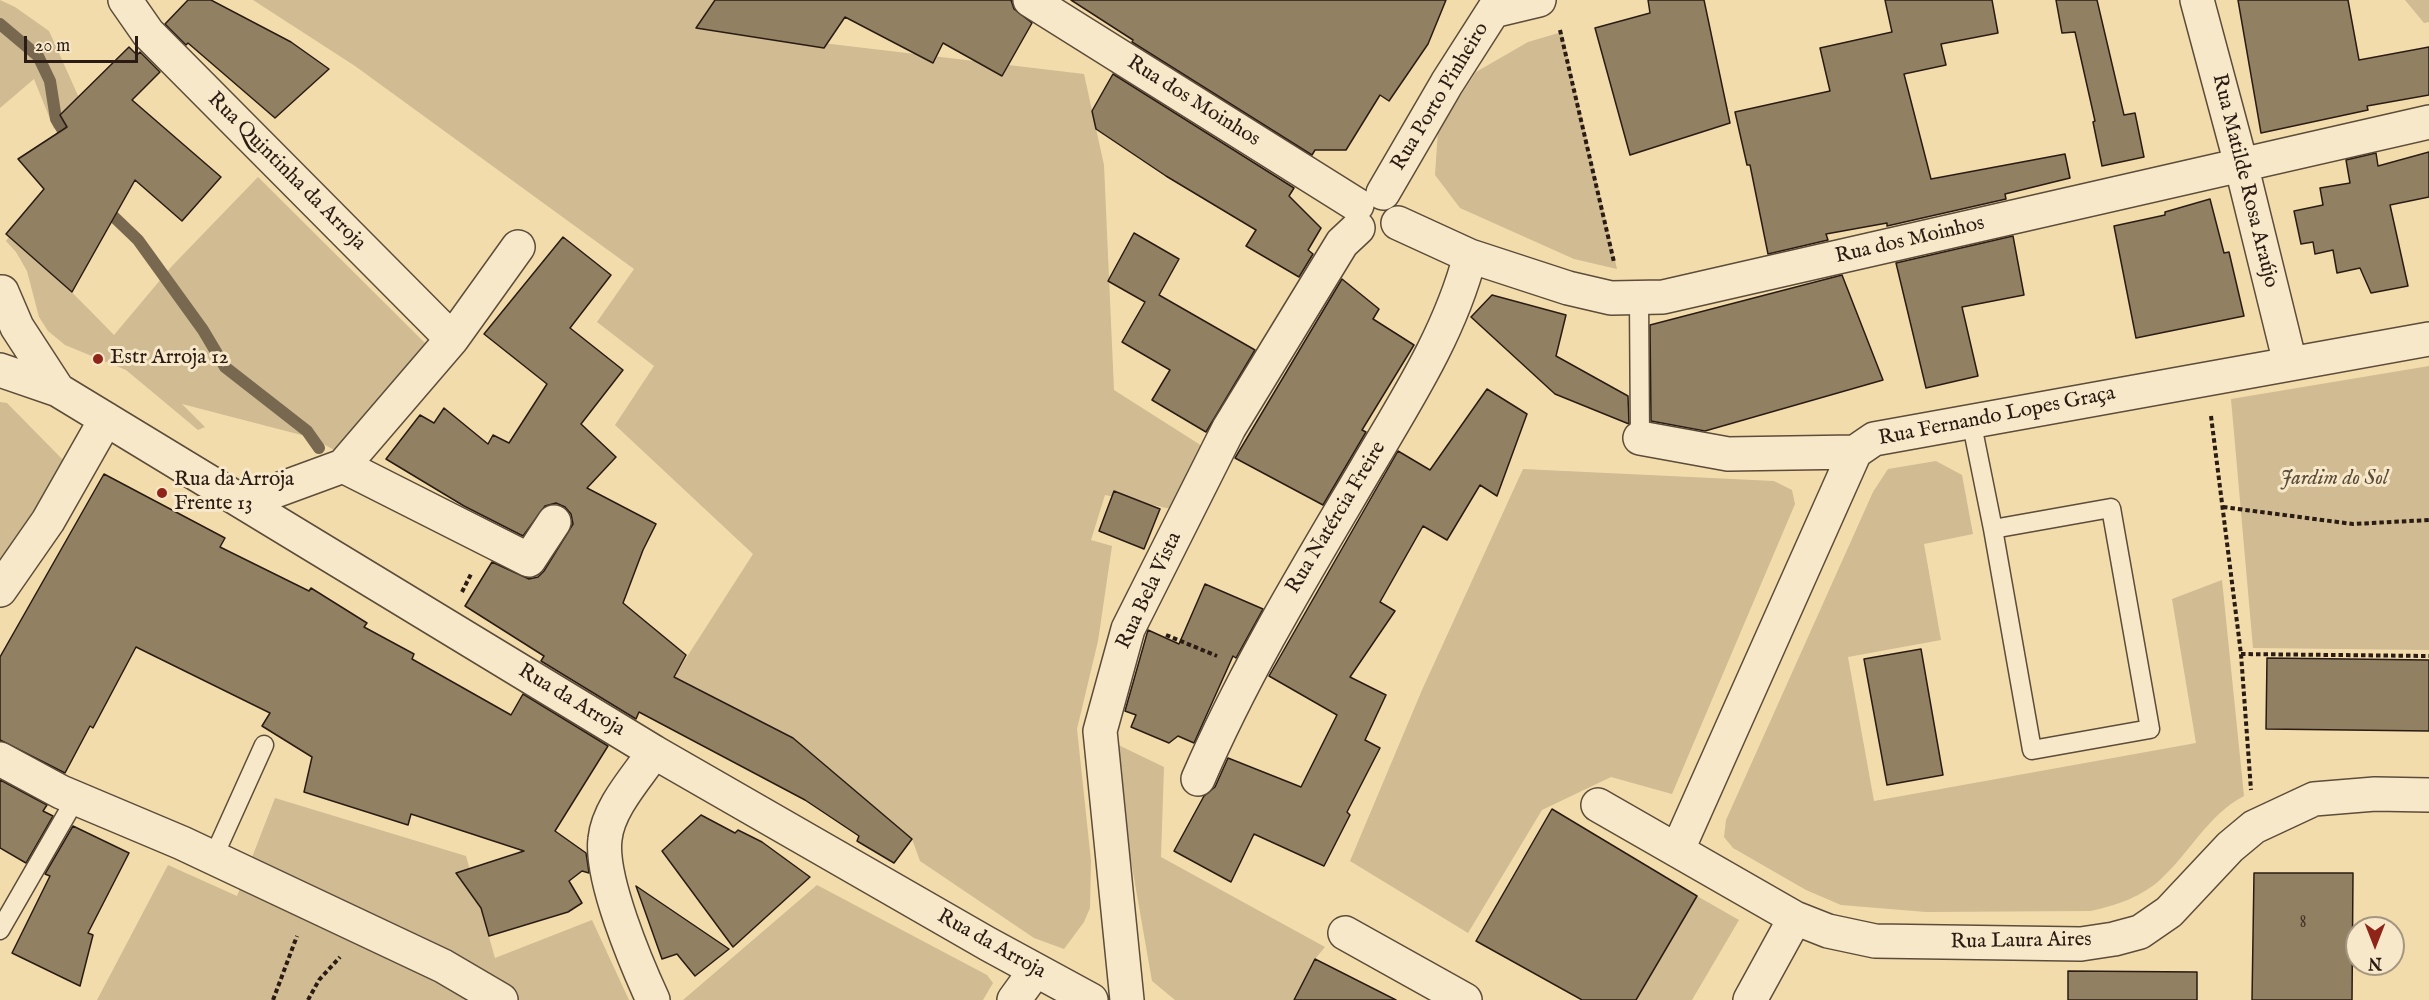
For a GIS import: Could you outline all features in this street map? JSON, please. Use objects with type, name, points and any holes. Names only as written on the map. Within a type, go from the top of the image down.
[{"type":"street","name":"Rua Quintinha da Arroja","points":[[125,0],[148,33],[452,339]]},
{"type":"street","name":"Rua dos Moinhos","points":[[1030,0],[1366,209],[1369,236],[1383,237],[1395,230],[1398,223],[1470,256],[1568,288],[1631,298],[1663,297],[1702,289],[2429,122]]},
{"type":"street","name":"Rua Matilde Rosa Araújo","points":[[2197,0],[2241,164],[2290,363]]},
{"type":"street","points":[[1496,6],[1548,11]]},
{"type":"street","name":"Rua Porto Pinheiro","points":[[1366,209],[1496,6]]},
{"type":"street","name":"Rua Bela Vista","points":[[1127,1000],[1100,731],[1110,688],[1132,620],[1229,428],[1342,243],[1366,209]]},
{"type":"street","points":[[245,502],[343,466],[452,339],[518,247]]},
{"type":"street","name":"Rua Natércia Freire","points":[[1198,779],[1251,671],[1296,588],[1429,362],[1462,285],[1470,256]]},
{"type":"street","name":"Rua da Arroja","points":[[1,298],[58,390]]},
{"type":"street","name":"Rua Fernando Lopes Graça","points":[[1678,849],[1855,452],[1874,439],[2429,339]]},
{"type":"street","name":"Rua da Arroja","points":[[0,370],[58,390],[654,752],[1091,1000]]},
{"type":"street","points":[[0,590],[48,521],[106,419]]},
{"type":"street","points":[[1640,438],[1728,454],[1855,452]]},
{"type":"street","points":[[343,466],[529,560],[554,522]]},
{"type":"street","points":[[653,1000],[632,953],[606,865],[605,838],[614,813],[654,752]]},
{"type":"street","points":[[0,759],[76,798],[213,858],[443,966],[501,1000]]},
{"type":"street","name":"Rua Laura Aires","points":[[1598,805],[1795,918],[1828,931],[1875,941],[2081,944],[2140,932],[2169,912],[2230,848],[2254,827],[2314,799],[2375,794],[2429,795]]},
{"type":"street","points":[[1750,1000],[1795,918]]},
{"type":"street","points":[[1345,933],[1465,1000]]},
{"type":"street","points":[[1014,1000],[1035,970]]},
{"type":"lane","points":[[1631,298],[1640,438]]},
{"type":"lane","points":[[1971,420],[1993,529],[2032,750],[2150,729],[2111,508],[1993,529]]},
{"type":"lane","points":[[213,858],[264,745]]},
{"type":"lane","points":[[0,930],[76,798]]},
{"type":"path","points":[[1548,11],[1631,298]]},
{"type":"path","points":[[2207,378],[2241,654],[2254,827]]},
{"type":"path","points":[[2223,507],[2353,524],[2429,520]]},
{"type":"path","points":[[461,594],[471,574]]},
{"type":"path","points":[[1132,620],[1251,671]]},
{"type":"path","points":[[2241,654],[2429,656]]},
{"type":"path","points":[[273,1000],[310,905]]},
{"type":"path","points":[[308,1000],[319,980],[365,930]]},
{"type":"green space","points":[[0,0],[15,7],[49,31],[80,100],[54,129],[34,79],[0,108]]},
{"type":"green space","points":[[253,0],[715,0],[696,28],[1084,74],[1104,165],[1114,390],[1202,446],[1176,510],[1105,495],[1091,540],[1112,546],[1098,641],[1077,729],[1091,861],[1090,908],[1084,922],[1064,949],[1034,938],[920,861],[912,839],[803,746],[674,677],[753,554],[615,425],[654,366],[597,322],[634,269],[355,66]]},
{"type":"green space","points":[[2405,0],[2429,0],[2429,22],[2424,23]]},
{"type":"green space","points":[[1562,32],[1617,269],[1574,259],[1460,208],[1435,175],[1438,130],[1476,72],[1528,42]]},
{"type":"green space","points":[[258,177],[426,344],[341,454],[313,438],[182,404],[205,427],[198,430],[126,370],[65,345],[48,331],[39,317],[27,271],[16,252],[6,241],[9,237],[37,260],[114,335],[172,266]]},
{"type":"green space","name":"Jardim do Sol","points":[[2429,366],[2429,650],[2253,648],[2231,399]]},
{"type":"green space","points":[[0,402],[7,403],[65,462],[0,568]]},
{"type":"green space","points":[[1936,461],[1962,475],[1973,534],[1924,544],[1941,640],[1848,657],[1874,801],[2196,743],[2172,599],[2222,580],[2244,796],[2231,804],[2210,823],[2162,878],[2129,899],[2091,911],[1926,912],[1841,905],[1806,890],[1733,848],[1724,837],[1726,820],[1873,492],[1888,469]]},
{"type":"green space","points":[[1523,469],[1774,481],[1792,490],[1795,504],[1672,794],[1611,777],[1542,810],[1468,933],[1350,861],[1422,690]]},
{"type":"green space","points":[[1110,741],[1164,767],[1161,857],[1325,947],[1315,959],[1294,1000],[1175,1000],[1152,981]]},
{"type":"green space","points":[[275,798],[466,856],[495,958],[592,920],[629,1000],[97,1000],[168,865],[237,896]]},
{"type":"green space","points":[[817,885],[987,975],[993,983],[983,1000],[683,1000]]},
{"type":"green space","points":[[1697,896],[1739,920],[1692,1000],[1636,1000]]},
{"type":"building","points":[[188,0],[211,0],[291,42],[329,69],[275,118],[188,43],[186,45],[165,24]]},
{"type":"building","points":[[715,0],[1011,0],[1014,9],[1032,23],[1002,76],[943,43],[933,63],[845,17],[824,48],[696,28]]},
{"type":"building","points":[[1071,0],[1446,0],[1428,44],[1389,101],[1380,95],[1346,150],[1315,150],[1312,155],[1132,42],[1133,40]]},
{"type":"building","points":[[1648,0],[1704,0],[1730,123],[1630,155],[1595,28],[1650,13]]},
{"type":"building","points":[[1885,0],[1992,0],[1998,33],[1941,44],[1946,65],[1904,74],[1931,179],[2065,154],[2070,178],[2005,194],[2006,199],[1887,226],[1887,223],[1826,234],[1828,240],[1768,254],[1750,165],[1747,165],[1735,112],[1830,91],[1820,48],[1892,32]]},
{"type":"building","points":[[2056,0],[2097,0],[2124,115],[2135,113],[2144,157],[2102,166],[2093,122],[2095,121],[2075,32],[2062,33]]},
{"type":"building","points":[[2238,0],[2348,0],[2359,60],[2429,47],[2429,95],[2367,106],[2368,110],[2261,133]]},
{"type":"building","points":[[129,47],[137,55],[140,52],[160,72],[132,100],[221,177],[182,221],[135,180],[72,292],[6,234],[44,189],[18,159],[67,127],[60,115]]},
{"type":"building","points":[[1113,74],[1294,188],[1289,196],[1321,228],[1308,250],[1313,254],[1299,277],[1246,246],[1256,230],[1166,176],[1096,129],[1092,111]]},
{"type":"building","points":[[2429,152],[2429,197],[2390,205],[2408,286],[2371,293],[2360,268],[2337,273],[2333,250],[2315,254],[2313,242],[2301,244],[2294,211],[2323,205],[2320,188],[2350,183],[2346,160],[2376,153],[2378,166]]},
{"type":"building","points":[[2210,199],[2224,253],[2229,252],[2244,316],[2136,338],[2114,226],[2165,215],[2165,212]]},
{"type":"building","points":[[1134,233],[1179,259],[1159,295],[1255,350],[1206,432],[1152,400],[1170,370],[1122,342],[1145,302],[1108,281]]},
{"type":"building","points":[[2013,236],[2024,295],[1962,307],[1978,376],[1926,388],[1896,263]]},
{"type":"building","points":[[563,237],[611,275],[570,328],[623,370],[581,424],[616,457],[587,488],[656,524],[643,550],[623,603],[686,655],[674,677],[793,738],[912,839],[894,863],[857,841],[859,836],[805,800],[639,712],[636,719],[541,661],[544,656],[465,606],[492,562],[529,579],[538,577],[573,524],[571,514],[565,507],[556,503],[545,506],[523,536],[464,506],[386,459],[420,415],[434,423],[444,408],[488,444],[493,435],[509,443],[547,384],[484,334]]},
{"type":"building","points":[[1842,275],[1883,380],[1705,431],[1651,421],[1650,325]]},
{"type":"building","points":[[1342,279],[1379,309],[1373,319],[1414,345],[1362,430],[1366,432],[1323,505],[1235,458]]},
{"type":"building","points":[[1492,295],[1566,315],[1556,356],[1628,396],[1629,424],[1555,394],[1471,317]]},
{"type":"building","points":[[1487,389],[1527,414],[1497,496],[1480,485],[1447,540],[1423,526],[1380,602],[1395,611],[1350,677],[1386,695],[1365,740],[1380,748],[1347,812],[1350,815],[1324,866],[1254,834],[1231,882],[1174,851],[1204,796],[1215,787],[1228,758],[1301,787],[1337,715],[1269,676],[1398,451],[1430,470]]},
{"type":"building","points":[[104,474],[225,538],[220,547],[309,591],[311,588],[367,623],[364,627],[414,654],[412,659],[511,715],[523,694],[608,746],[555,831],[586,853],[589,873],[582,871],[569,881],[582,903],[568,912],[489,936],[481,908],[456,873],[524,851],[411,814],[408,825],[304,792],[312,757],[262,726],[270,713],[136,647],[93,728],[90,726],[65,773],[0,740],[0,657]]},
{"type":"building","points":[[1114,491],[1160,509],[1144,549],[1099,531]]},
{"type":"building","points":[[1205,584],[1263,609],[1236,658],[1233,656],[1194,743],[1178,736],[1169,743],[1131,727],[1136,715],[1125,711],[1148,630],[1179,644]]},
{"type":"building","points":[[1921,649],[1943,775],[1887,785],[1864,659]]},
{"type":"building","points":[[2267,658],[2429,660],[2429,731],[2266,729]]},
{"type":"building","points":[[0,780],[47,805],[43,811],[53,816],[26,863],[0,848]]},
{"type":"building","points":[[1552,809],[1697,896],[1636,1000],[1582,1000],[1476,941]]},
{"type":"building","points":[[701,815],[735,833],[738,830],[762,842],[810,877],[733,947],[662,851]]},
{"type":"building","points":[[73,826],[129,853],[88,933],[93,935],[80,986],[12,953],[50,876],[45,874]]},
{"type":"building","points":[[2254,873],[2353,873],[2353,916],[2345,916],[2345,976],[2352,976],[2352,1000],[2252,1000]]},
{"type":"building","points":[[636,886],[729,949],[695,976],[677,954],[662,959]]},
{"type":"building","points":[[1315,959],[1396,1000],[1294,1000]]},
{"type":"building","points":[[2068,971],[2197,972],[2197,1000],[2068,1000]]},
{"type":"waterway","points":[[0,24],[38,56],[50,81],[56,119],[71,144]]},
{"type":"waterway","points":[[105,203],[113,216],[138,240],[203,330],[225,367],[307,431],[319,448]]},
{"type":"place","name":"Estr Arroja 12","points":[[98,359]]},
{"type":"place","name":"Rua da Arroja Frente 13","points":[[162,493]]}]
